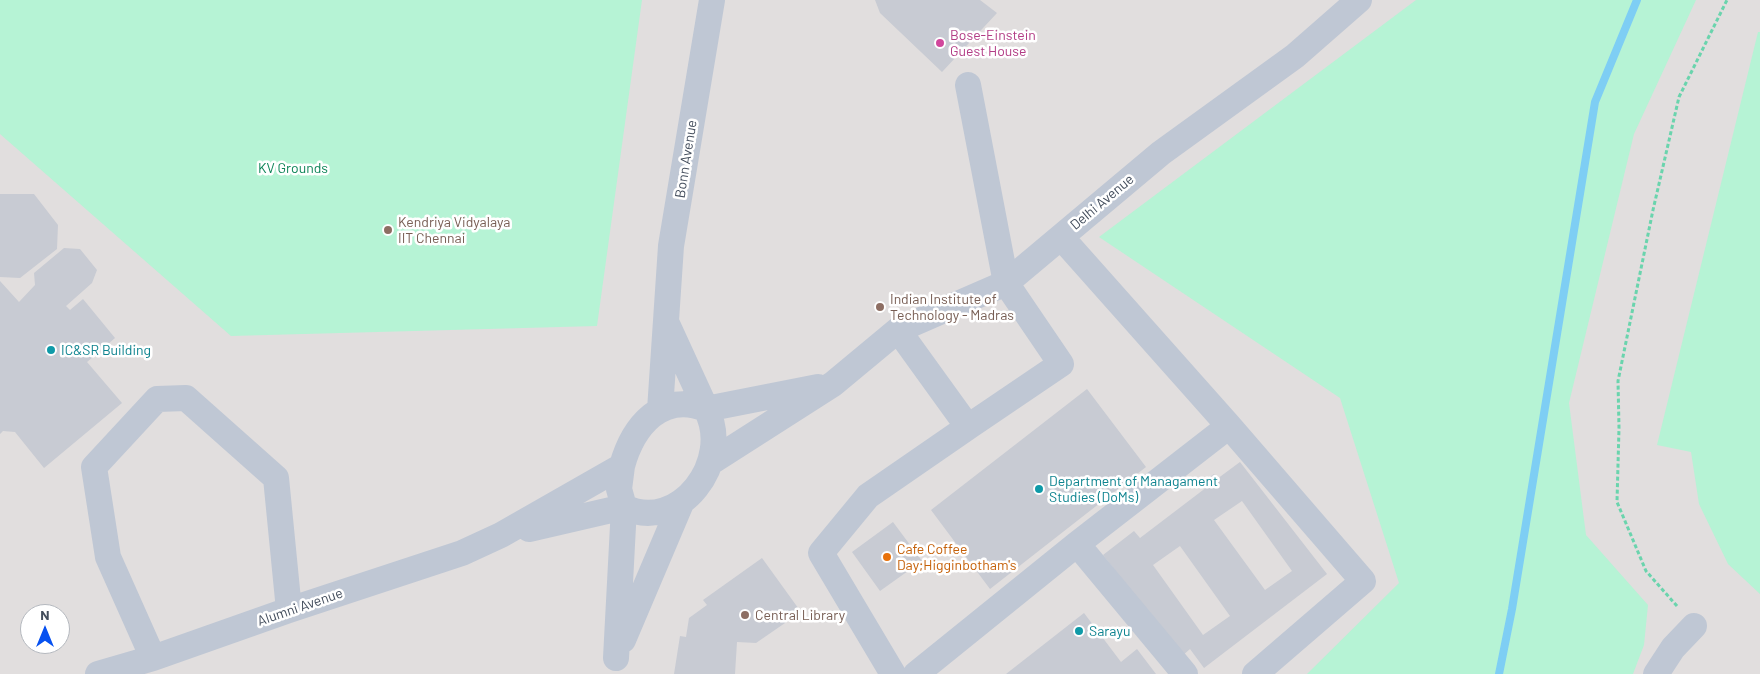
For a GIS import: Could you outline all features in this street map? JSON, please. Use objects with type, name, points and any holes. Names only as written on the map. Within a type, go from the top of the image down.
[{"type":"street","name":"Bonn Avenue","points":[[660,410],[671,246],[712,0]]},
{"type":"street","name":"Delhi Avenue","points":[[711,462],[833,384],[898,330],[1006,283],[1161,153],[1295,56],[1359,0]]},
{"type":"street","points":[[893,674],[821,553],[868,496],[1061,364],[1006,283],[968,85]]},
{"type":"street","points":[[1060,237],[1229,426],[1363,581],[1255,674]]},
{"type":"street","points":[[501,536],[624,506],[634,512],[649,513],[665,510],[682,500],[695,489],[711,462],[715,447],[714,432],[665,320]]},
{"type":"street","points":[[898,330],[968,427]]},
{"type":"street","points":[[614,666],[624,506],[619,489],[622,466],[629,447],[640,427],[660,410],[674,404],[685,404],[706,410],[833,384]]},
{"type":"street","points":[[153,658],[108,557],[94,467],[157,399],[186,398],[276,478],[289,610]]},
{"type":"street","points":[[916,674],[1077,544],[1229,426]]},
{"type":"street","points":[[501,536],[622,466]]},
{"type":"street","points":[[614,666],[682,500]]},
{"type":"street","name":"Alumni Avenue","points":[[98,674],[153,658],[289,610],[462,553],[501,536]]},
{"type":"street","points":[[1077,544],[1185,674]]},
{"type":"street","points":[[1656,674],[1674,648],[1694,626]]},
{"type":"path","points":[[1694,626],[1646,571],[1617,502],[1618,380],[1653,210],[1679,97],[1727,0]]},
{"type":"shaded area","name":"Indian Institute of Technology - Madras","points":[[0,0],[1760,0],[1760,674],[0,674]]},
{"type":"green space","name":"KV Grounds","points":[[0,0],[642,0],[597,326],[231,336],[0,134]]},
{"type":"green space","points":[[1416,0],[1696,0],[1634,134],[1569,403],[1586,535],[1648,605],[1644,645],[1633,674],[1307,674],[1399,583],[1340,398],[1099,237]]},
{"type":"green space","points":[[1758,32],[1760,32],[1760,594],[1728,564],[1699,504],[1691,452],[1657,445]]},
{"type":"building","name":"Bose-Einstein Guest House","points":[[875,0],[980,0],[997,13],[942,72],[880,13]]},
{"type":"building","points":[[0,194],[34,194],[58,225],[57,249],[20,278],[0,277]]},
{"type":"building","name":"IC&SR Building","points":[[64,248],[80,249],[97,270],[92,283],[66,306],[70,310],[83,299],[115,338],[87,362],[122,403],[44,468],[15,432],[3,431],[0,434],[0,281],[19,302],[35,285],[34,273]]},
{"type":"building","name":"Department of Managament Studies (DoMs)","points":[[1087,389],[1146,467],[990,589],[931,510]]},
{"type":"building","points":[[1240,462],[1327,574],[1204,668],[1190,649],[1182,656],[1103,555],[1134,531],[1140,538],[1207,487],[1203,482],[1214,474],[1217,479]],"holes":[[[1242,501],[1292,571],[1265,590],[1214,520]],[[1180,546],[1230,616],[1203,635],[1153,565]]]},
{"type":"building","name":"Cafe Coffee Day;Higginbotham's","points":[[893,522],[922,561],[880,591],[852,552]]},
{"type":"building","name":"Central Library","points":[[762,558],[801,612],[756,643],[737,642],[735,674],[674,674],[680,636],[686,637],[689,618],[707,605],[703,600]]},
{"type":"building","name":"Sarayu","points":[[1084,613],[1121,662],[1137,649],[1156,674],[1006,674]]},
{"type":"waterway","points":[[1499,674],[1512,609],[1595,102],[1637,0]]},
{"type":"place","name":"Bose-Einstein Guest House","points":[[940,43]]},
{"type":"place","name":"Kendriya Vidyalaya IIT Chennai","points":[[388,230]]},
{"type":"place","name":"Indian Institute of Technology - Madras","points":[[880,307]]},
{"type":"place","name":"IC&SR Building","points":[[51,350]]},
{"type":"place","name":"Department of Managament Studies (DoMs)","points":[[1039,489]]},
{"type":"place","name":"Cafe Coffee Day;Higginbotham's","points":[[887,557]]},
{"type":"place","name":"Central Library","points":[[745,615]]},
{"type":"place","name":"Sarayu","points":[[1079,631]]}]
